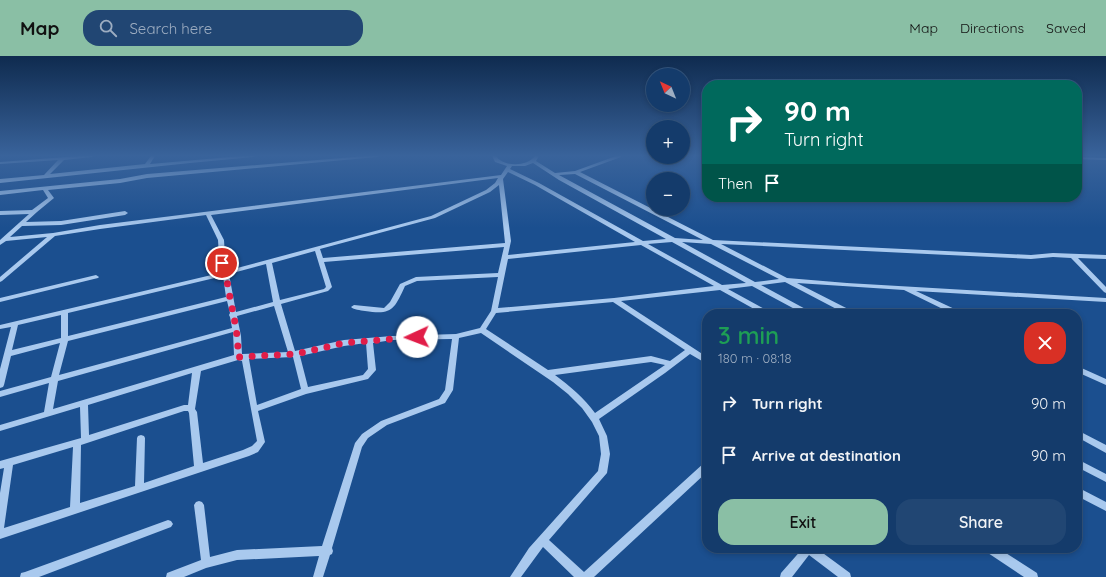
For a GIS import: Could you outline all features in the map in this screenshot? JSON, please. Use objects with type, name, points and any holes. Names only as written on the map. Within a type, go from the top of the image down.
[{"type":"street","points":[[0,193],[124,180]]},
{"type":"street","points":[[6,238],[53,235],[100,227],[483,180]]},
{"type":"street","points":[[0,328],[64,311],[270,262],[433,217],[476,198],[500,180]]},
{"type":"street","points":[[0,428],[238,357],[294,354],[344,343],[392,338],[456,336],[482,330],[494,311],[507,245],[502,180]]},
{"type":"street","points":[[531,180],[759,309]]},
{"type":"street","points":[[566,180],[671,240],[800,309]]},
{"type":"street","points":[[592,180],[842,309]]},
{"type":"street","points":[[0,243],[22,224],[34,211],[51,198],[44,188]]},
{"type":"street","points":[[0,213],[34,211]]},
{"type":"street","points":[[22,224],[61,223],[125,213]]},
{"type":"street","points":[[208,214],[221,240],[224,273],[239,340],[238,357]]},
{"type":"street","points":[[0,280],[53,235]]},
{"type":"street","points":[[505,258],[671,240],[1031,257],[1053,254],[1106,257]]},
{"type":"street","points":[[322,260],[507,245]]},
{"type":"street","points":[[232,314],[326,290],[329,287],[322,260],[317,248]]},
{"type":"street","points":[[1072,256],[1106,292]]},
{"type":"street","points":[[270,262],[277,303],[305,391]]},
{"type":"street","points":[[354,307],[383,311],[389,309],[393,306],[402,285],[416,279],[502,275]]},
{"type":"street","points":[[0,300],[96,277]]},
{"type":"street","points":[[494,311],[614,300],[786,280],[1106,300]]},
{"type":"street","points":[[903,288],[948,309]]},
{"type":"street","points":[[7,354],[229,298]]},
{"type":"street","points":[[614,300],[658,331],[702,358]]},
{"type":"street","points":[[48,414],[54,380],[65,340],[64,311]]},
{"type":"street","points":[[0,385],[15,324]]},
{"type":"street","points":[[0,394],[236,329]]},
{"type":"street","points":[[482,330],[549,374],[586,407],[599,425],[605,444],[606,461],[602,473],[533,551],[515,577]]},
{"type":"street","points":[[318,577],[328,550],[358,446],[365,436],[384,423],[442,401],[449,390],[456,336]]},
{"type":"street","points":[[254,409],[258,406],[305,391],[365,377],[371,373],[372,370],[369,341]]},
{"type":"street","points":[[594,418],[690,350]]},
{"type":"street","points":[[0,534],[199,469],[255,449],[261,442],[245,359],[238,357]]},
{"type":"street","points":[[549,374],[651,359],[671,364]]},
{"type":"street","points":[[197,369],[191,409],[193,412],[199,469]]},
{"type":"street","points":[[1082,370],[1106,382]]},
{"type":"street","points":[[75,510],[84,403]]},
{"type":"street","points":[[0,527],[4,464],[81,442],[184,408],[191,409]]},
{"type":"street","points":[[1082,436],[1106,448]]},
{"type":"street","points":[[139,488],[141,438]]},
{"type":"street","points":[[1082,466],[1106,478]]},
{"type":"street","points":[[586,577],[702,471]]},
{"type":"street","points":[[1082,494],[1106,507]]},
{"type":"street","points":[[198,569],[200,505]]},
{"type":"street","points":[[25,577],[168,524]]},
{"type":"street","points":[[543,540],[581,577]]},
{"type":"street","points":[[171,577],[237,555],[328,550]]},
{"type":"street","points":[[785,577],[805,553]]},
{"type":"street","points":[[815,553],[846,577]]},
{"type":"street","points":[[997,553],[1033,577]]},
{"type":"route","points":[[222,263],[223,274],[226,273],[229,298],[239,340],[238,357],[263,354],[296,354],[344,343],[417,337]]}]
